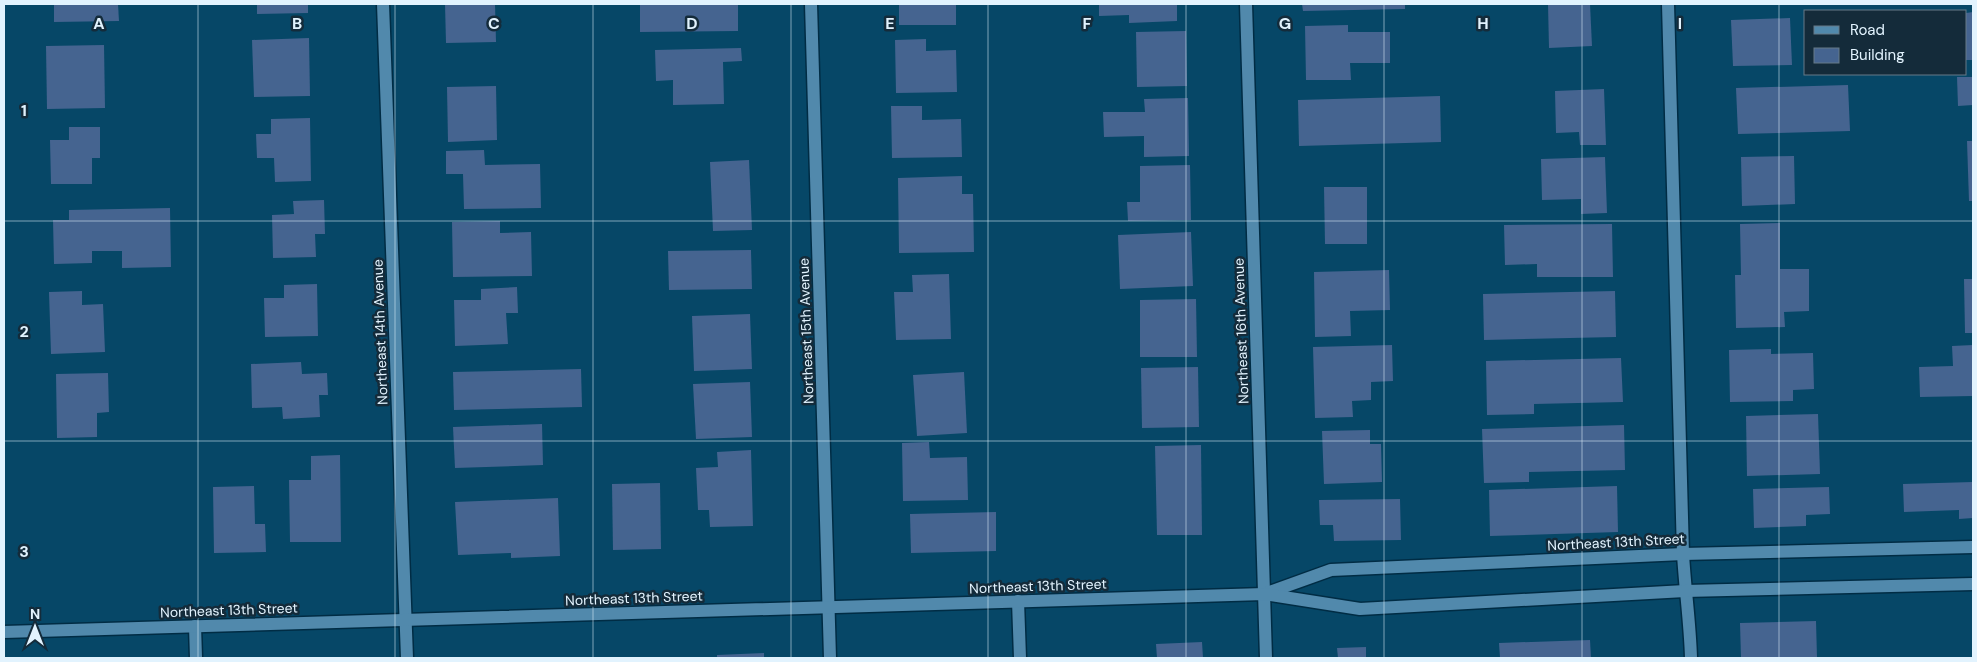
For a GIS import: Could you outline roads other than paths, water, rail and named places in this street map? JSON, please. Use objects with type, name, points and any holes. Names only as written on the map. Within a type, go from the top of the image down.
[{"type":"street","name":"Northeast 14th Avenue","points":[[383,4],[407,658]]},
{"type":"street","name":"Northeast 15th Avenue","points":[[811,4],[830,658]]},
{"type":"street","name":"Northeast 16th Avenue","points":[[1246,4],[1266,658]]},
{"type":"street","points":[[1668,4],[1683,554],[1685,591],[1690,616],[1691,658]]},
{"type":"street","name":"Northeast 13th Street","points":[[1264,594],[1331,570],[1683,554],[1973,547]]},
{"type":"street","name":"Northeast 13th Street","points":[[4,632],[1264,594],[1360,609],[1685,591],[1973,584]]},
{"type":"street","points":[[1018,601],[1020,658]]},
{"type":"street","points":[[195,626],[196,658]]}]
